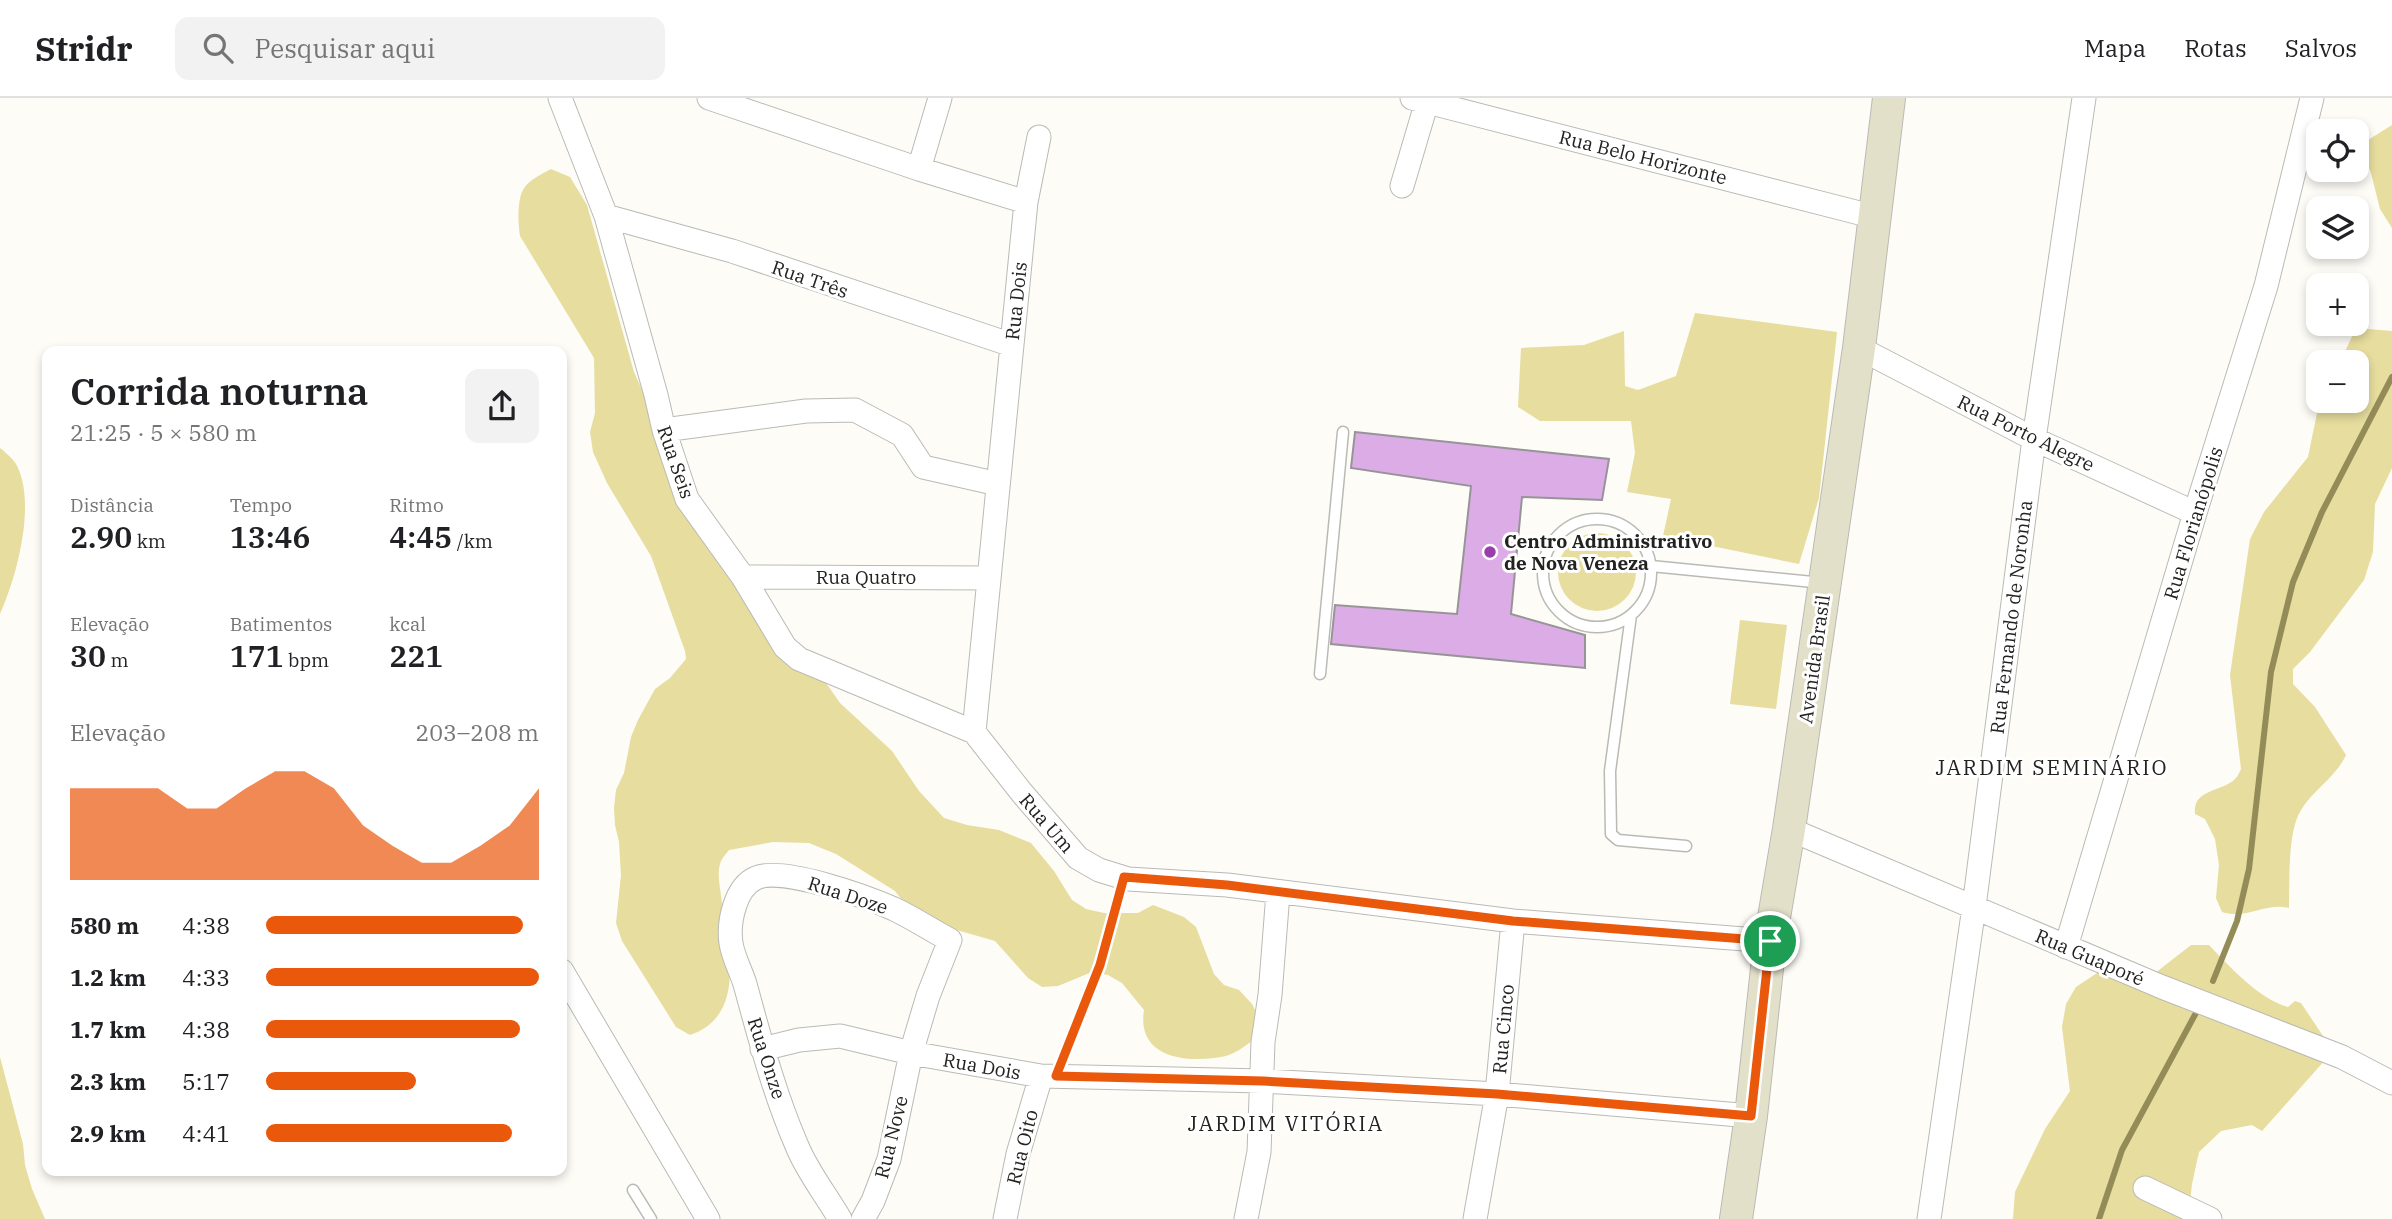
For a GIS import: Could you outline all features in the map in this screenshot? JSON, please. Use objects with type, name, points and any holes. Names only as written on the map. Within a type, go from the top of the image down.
[{"type":"street","name":"Rua Seis","points":[[561,98],[606,216],[664,430],[687,499],[743,577],[785,647],[799,659],[974,732]]},
{"type":"street","points":[[709,98],[1026,202],[1039,137]]},
{"type":"street","points":[[919,169],[940,98]]},
{"type":"street","name":"Avenida Brasil","points":[[1736,1219],[1751,1116],[1770,941],[1826,583],[1859,348],[1889,98]]},
{"type":"street","name":"Rua Fernando de Noronha","points":[[1929,1219],[1974,907],[2034,439],[2084,98]]},
{"type":"street","name":"Rua Florianópolis","points":[[2066,947],[2195,513],[2266,286],[2312,98]]},
{"type":"street","points":[[1402,186],[1423,99]]},
{"type":"street","name":"Rua Belo Horizonte","points":[[1423,99],[1875,217]]},
{"type":"street","name":"Rua Dois","points":[[974,732],[1026,202]]},
{"type":"street","name":"Rua Três","points":[[606,216],[732,251],[1012,345]]},
{"type":"street","name":"Rua Porto Alegre","points":[[1859,348],[2034,439],[2195,513]]},
{"type":"street","points":[[664,430],[806,411],[855,410],[902,435],[923,467],[998,484]]},
{"type":"street","name":"Rua Quatro","points":[[743,577],[989,578]]},
{"type":"street","name":"Rua Um","points":[[974,732],[1021,793],[1077,858],[1099,870],[1124,877],[1227,885],[1513,921],[1770,941]]},
{"type":"street","name":"Rua Guaporé","points":[[1789,829],[2066,947],[2342,1057],[2392,1083]]},
{"type":"street","name":"Rua Doze","points":[[743,887],[753,878],[766,874],[797,878],[894,909],[950,940]]},
{"type":"street","name":"Rua Onze","points":[[743,887],[736,898],[731,943],[762,1049],[797,1148],[840,1219]]},
{"type":"street","points":[[1246,1219],[1259,1152],[1263,1042],[1270,995],[1278,893]]},
{"type":"street","name":"Rua Cinco","points":[[1475,1219],[1497,1094],[1513,921]]},
{"type":"street","name":"Rua Nove","points":[[863,1219],[889,1159],[911,1053],[928,996],[950,940]]},
{"type":"street","points":[[567,979],[708,1219]]},
{"type":"street","name":"Rua Dois","points":[[762,1049],[799,1040],[839,1037],[911,1053],[1048,1076],[1263,1081],[1497,1094],[1751,1116]]},
{"type":"street","name":"Rua Oito","points":[[1005,1219],[1018,1154],[1048,1076]]},
{"type":"street","points":[[2145,1188],[2210,1219]]},
{"type":"lane","points":[[1320,674],[1343,432]]},
{"type":"lane","points":[[1601,519],[1619,523],[1634,534],[1645,549],[1651,566],[1650,585],[1642,602],[1630,615],[1615,624],[1598,627],[1581,625],[1566,617],[1553,605],[1545,590],[1542,573],[1553,540],[1566,528],[1582,521],[1601,519]]},
{"type":"lane","points":[[1651,566],[1826,583]]},
{"type":"lane","points":[[1630,615],[1610,771],[1611,834],[1618,840],[1686,846]]},
{"type":"lane","points":[[633,1190],[651,1219]]},
{"type":"path","points":[[1048,1076],[1100,965],[1124,877]]},
{"type":"shaded area","points":[[2392,125],[2392,228],[2380,209],[2369,168],[2369,139]]},
{"type":"shaded area","points":[[551,169],[570,177],[587,205],[634,372],[721,565],[750,606],[826,683],[840,703],[892,751],[919,791],[944,818],[999,830],[1031,843],[1054,871],[1072,900],[1086,909],[1104,913],[1138,913],[1153,905],[1184,917],[1196,927],[1214,974],[1224,985],[1239,990],[1252,1004],[1260,1020],[1259,1036],[1226,1056],[1196,1059],[1168,1054],[1148,1039],[1144,1026],[1144,1010],[1122,983],[1108,975],[1092,972],[1058,986],[1042,987],[1028,978],[995,941],[929,922],[895,891],[836,854],[809,843],[773,842],[729,850],[721,860],[719,880],[730,976],[727,995],[721,1011],[709,1025],[690,1035],[676,1027],[622,941],[616,923],[621,875],[614,808],[616,790],[624,773],[631,737],[638,720],[655,689],[670,678],[686,659],[685,651],[651,556],[607,483],[593,452],[590,432],[595,413],[594,358],[520,236],[518,219],[523,190],[532,180]]},
{"type":"shaded area","points":[[1695,313],[1837,332],[1819,498],[1799,564],[1663,536],[1671,499],[1627,492],[1635,453],[1631,421],[1540,421],[1518,407],[1521,348],[1584,345],[1624,331],[1625,386],[1638,390],[1676,376]]},
{"type":"shaded area","points":[[2369,329],[2392,331],[2392,468],[2375,504],[2373,552],[2364,580],[2310,652],[2293,669],[2293,684],[2315,707],[2346,755],[2306,803],[2297,819],[2290,857],[2289,908],[2272,907],[2231,914],[2222,912],[2216,898],[2219,865],[2215,839],[2205,819],[2195,814],[2195,806],[2203,795],[2235,779],[2241,769],[2230,675],[2250,539],[2264,512],[2308,457],[2317,413],[2369,413],[2369,350],[2346,350],[2352,336],[2369,336]]},
{"type":"shaded area","points":[[0,448],[16,464],[22,480],[25,518],[13,580],[0,614]]},
{"type":"shaded area","points":[[1597,533],[1612,536],[1629,550],[1636,572],[1633,587],[1619,604],[1597,611],[1582,608],[1565,594],[1558,572],[1561,557],[1575,540]]},
{"type":"shaded area","points":[[1740,620],[1787,625],[1776,709],[1730,704]]},
{"type":"shaded area","points":[[2191,945],[2209,945],[2246,981],[2277,1003],[2288,1007],[2295,1001],[2301,1003],[2333,1051],[2262,1131],[2252,1125],[2221,1131],[2199,1152],[2188,1219],[2013,1219],[2015,1192],[2045,1129],[2070,1091],[2062,1027],[2066,1004],[2076,987],[2100,971],[2154,974]]},
{"type":"shaded area","points":[[0,1057],[23,1144],[25,1165],[45,1219],[0,1219]]},
{"type":"building","name":"Centro Administrativo de Nova Veneza","points":[[1355,432],[1609,459],[1602,500],[1522,497],[1511,614],[1585,635],[1585,668],[1331,644],[1335,605],[1457,614],[1471,486],[1351,468]]},
{"type":"waterway","points":[[2213,981],[2237,921],[2249,869],[2271,672],[2293,582],[2322,512],[2392,377]]},
{"type":"waterway","points":[[2099,1219],[2122,1150],[2197,1011]]},
{"type":"place","name":"Centro Administrativo de Nova Veneza","points":[[1490,552]]},
{"type":"district","name":"JARDIM SEMINÁRIO","points":[[2052,767]]},
{"type":"district","name":"JARDIM VITÓRIA","points":[[1286,1123]]},
{"type":"route","points":[[1124,877],[1227,885],[1513,921],[1770,941],[1751,1116],[1497,1094],[1263,1081],[1056,1076],[1100,965],[1124,877]]}]
